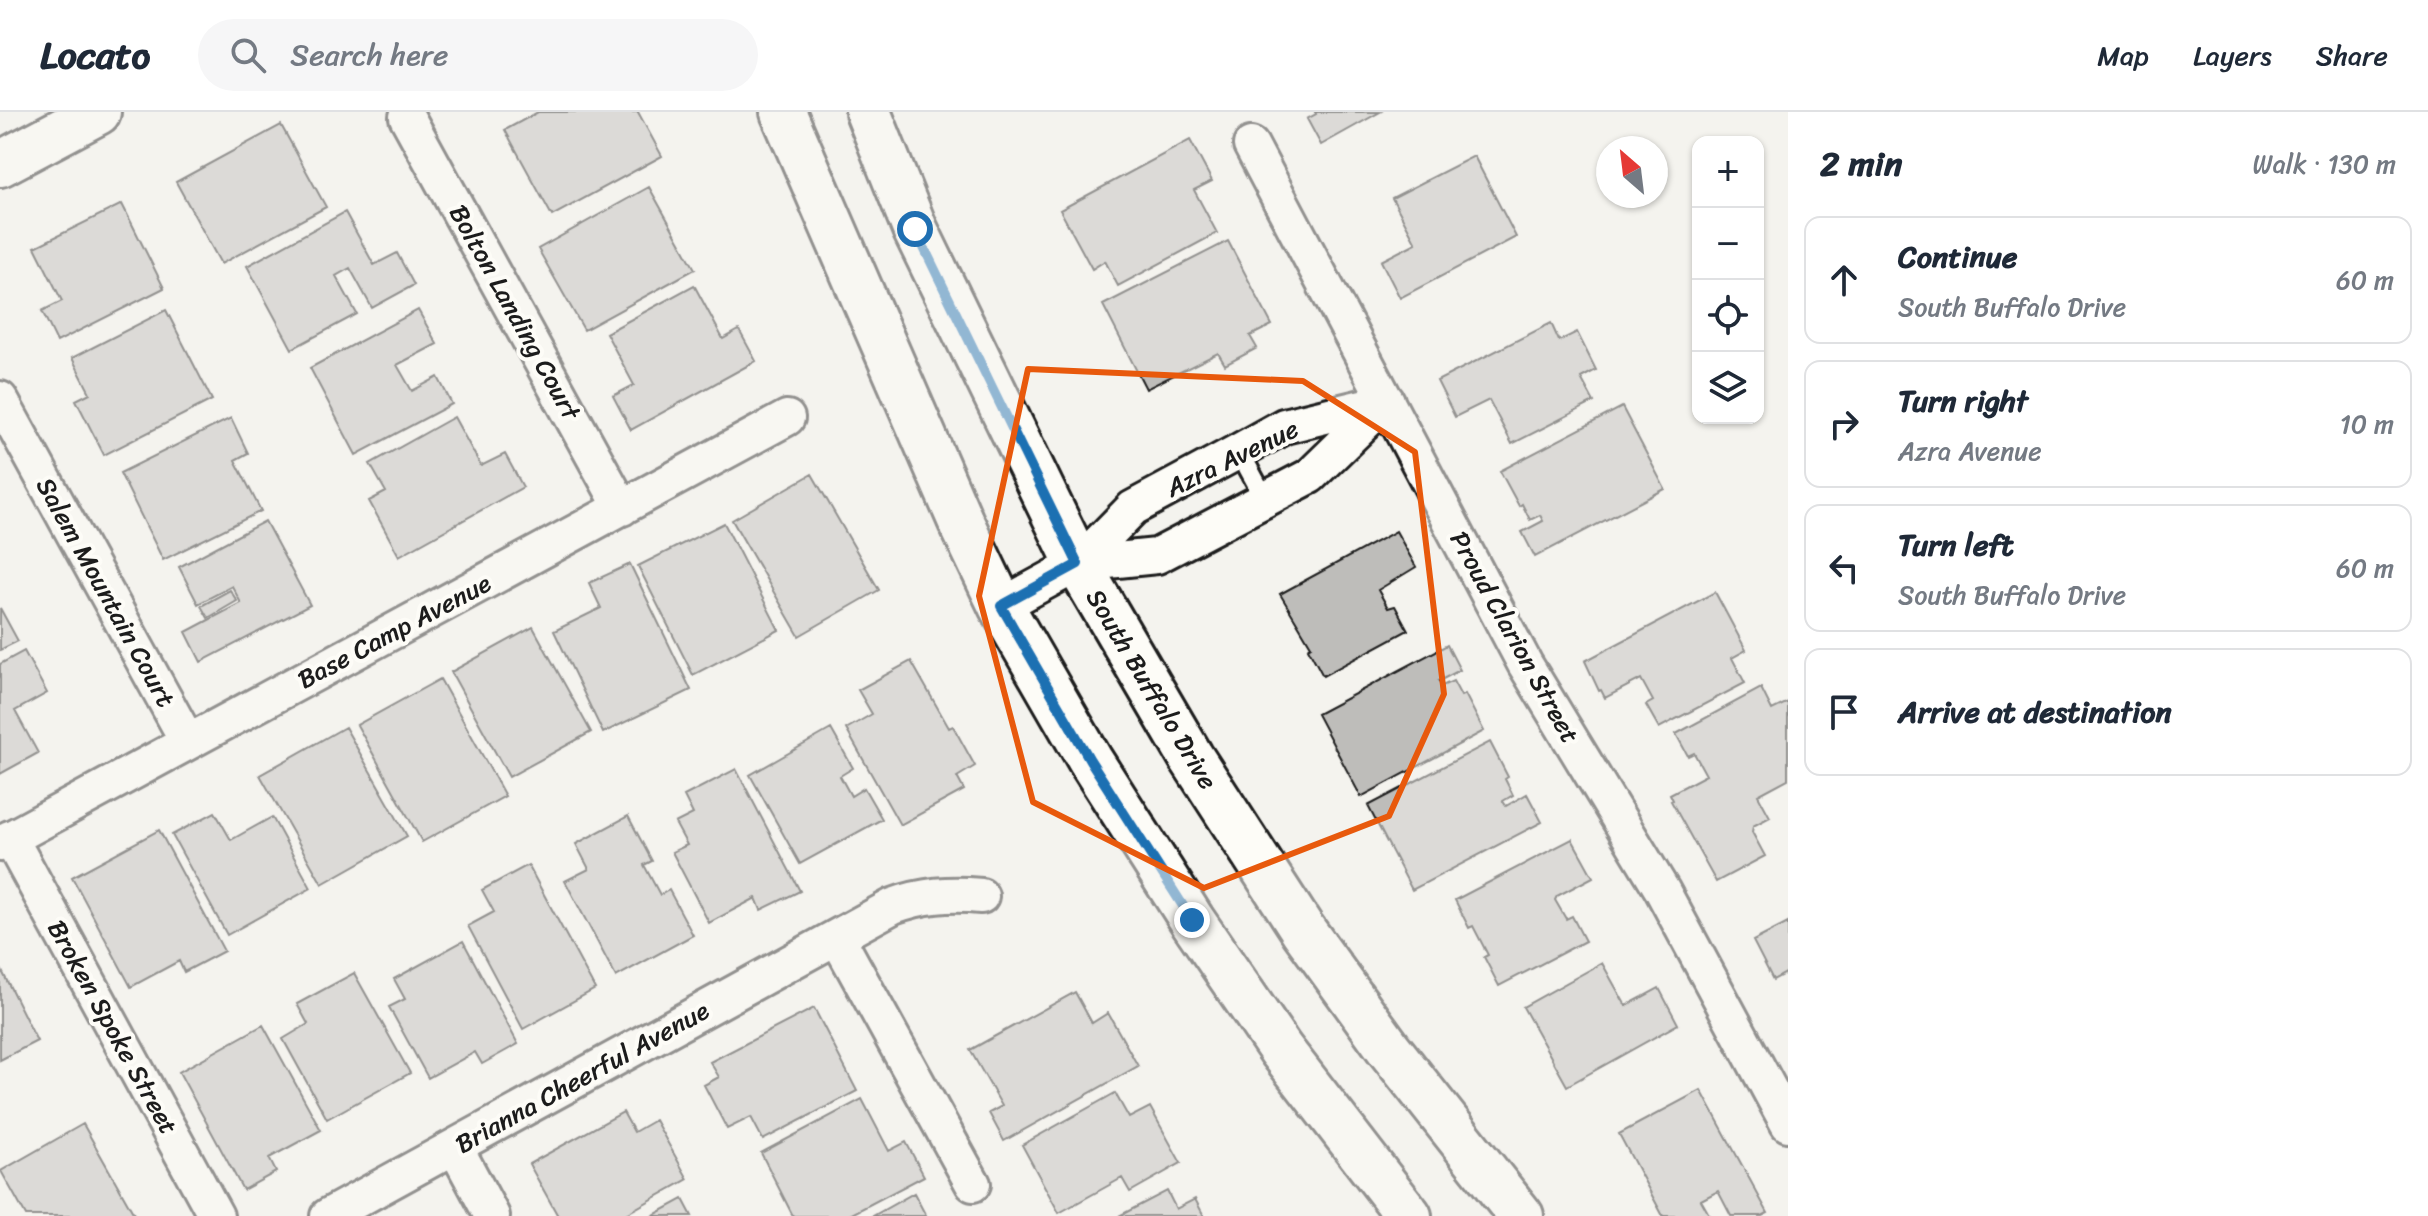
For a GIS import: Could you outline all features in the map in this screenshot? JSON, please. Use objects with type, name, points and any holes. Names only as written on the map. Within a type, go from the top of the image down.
[{"type":"main road","points":[[0,164],[98,112]]},
{"type":"main road","points":[[783,112],[961,522],[1001,606],[1090,760],[1192,920],[1281,1050],[1409,1216]]},
{"type":"main road","name":"South Buffalo Drive","points":[[868,112],[915,229],[1078,564],[1191,757],[1303,930],[1389,1049],[1521,1216]]},
{"type":"street","name":"Bolton Landing Court","points":[[407,117],[622,508]]},
{"type":"street","name":"Proud Clarion Street","points":[[1251,145],[1525,664],[1662,890],[1788,1124]]},
{"type":"street","name":"Salem Mountain Court","points":[[0,399],[188,742]]},
{"type":"street","name":"Azra Avenue","points":[[1001,606],[1078,564],[1133,508],[1284,426],[1387,401]]},
{"type":"street","name":"Azra Avenue","points":[[1078,564],[1157,556],[1310,476],[1387,401]]},
{"type":"street","name":"Base Camp Avenue","points":[[5,841],[787,418]]},
{"type":"street","name":"Broken Spoke Street","points":[[5,841],[216,1216]]},
{"type":"street","name":"Brianna Cheerful Avenue","points":[[328,1216],[893,906],[917,897],[952,893],[981,896]]},
{"type":"street","points":[[837,937],[973,1184]]},
{"type":"street","points":[[455,1147],[492,1216]]},
{"type":"lane","points":[[1239,451],[1265,499]]},
{"type":"highlighted area","points":[[1028,369],[1303,381],[1415,452],[1444,694],[1389,816],[1204,888],[1033,802],[979,596]]},
{"type":"building","points":[[538,112],[638,112],[662,156],[552,216],[505,130]]},
{"type":"building","points":[[1315,112],[1380,112],[1321,145],[1307,119]]},
{"type":"building","points":[[281,125],[326,207],[221,264],[176,182]]},
{"type":"building","points":[[1190,140],[1212,181],[1194,190],[1217,233],[1118,286],[1105,261],[1092,269],[1060,210]]},
{"type":"building","points":[[1474,156],[1516,237],[1400,298],[1381,261],[1416,243],[1392,198]]},
{"type":"building","points":[[649,187],[695,269],[584,330],[538,249]]},
{"type":"building","points":[[122,204],[164,288],[57,342],[42,311],[62,301],[35,247]]},
{"type":"building","points":[[345,212],[374,265],[397,253],[414,285],[372,308],[350,268],[336,276],[357,314],[292,349],[247,266]]},
{"type":"building","points":[[1228,241],[1272,325],[1250,336],[1257,348],[1225,365],[1218,353],[1146,389],[1103,305]]},
{"type":"building","points":[[694,285],[723,339],[739,330],[756,361],[631,430],[613,396],[634,385],[606,333]]},
{"type":"building","points":[[166,310],[212,400],[104,455],[76,400],[90,393],[72,358]]},
{"type":"building","points":[[418,310],[437,344],[397,365],[412,391],[438,377],[452,404],[356,455],[310,368]]},
{"type":"building","points":[[1551,323],[1559,341],[1577,332],[1596,370],[1581,378],[1594,402],[1512,444],[1489,400],[1455,417],[1437,381]]},
{"type":"building","points":[[1622,407],[1665,489],[1535,557],[1522,532],[1543,521],[1540,515],[1530,520],[1500,471]]},
{"type":"building","points":[[454,417],[481,466],[505,454],[523,487],[399,556],[369,501],[386,492],[370,464]]},
{"type":"building","points":[[231,418],[248,453],[235,460],[261,511],[163,560],[120,473]]},
{"type":"building","points":[[812,474],[879,590],[799,636],[732,520]]},
{"type":"building","points":[[265,521],[310,605],[201,662],[186,632],[241,603],[232,586],[198,604],[179,567]]},
{"type":"building","points":[[724,523],[779,630],[693,675],[638,566]]},
{"type":"building","points":[[1396,531],[1416,567],[1378,590],[1388,608],[1395,606],[1408,630],[1323,676],[1308,648],[1311,646],[1280,594]]},
{"type":"building","points":[[630,564],[691,690],[603,733],[554,631],[601,608],[589,583]]},
{"type":"building","points":[[230,590],[237,601],[208,618],[201,606]]},
{"type":"building","points":[[1715,592],[1746,650],[1732,658],[1745,683],[1659,728],[1646,705],[1653,701],[1641,679],[1605,698],[1585,661]]},
{"type":"building","points":[[0,608],[18,641],[0,650]]},
{"type":"building","points":[[533,627],[591,732],[509,777],[451,672]]},
{"type":"building","points":[[1447,645],[1460,670],[1439,681],[1442,686],[1453,681],[1461,696],[1465,694],[1484,731],[1361,797],[1317,714]]},
{"type":"building","points":[[24,651],[47,693],[15,711],[38,753],[0,774],[0,664]]},
{"type":"building","points":[[911,661],[949,728],[953,726],[975,766],[957,777],[964,790],[900,825],[846,729],[872,714],[858,690]]},
{"type":"building","points":[[440,679],[505,796],[422,842],[357,725]]},
{"type":"building","points":[[1761,688],[1772,710],[1788,702],[1788,779],[1758,795],[1770,817],[1753,826],[1752,832],[1765,856],[1716,882],[1671,801],[1670,794],[1706,775],[1694,753],[1688,756],[1676,734]]},
{"type":"building","points":[[345,727],[407,836],[322,884],[260,775]]},
{"type":"building","points":[[831,729],[853,768],[840,776],[851,796],[864,788],[882,819],[800,864],[750,775]]},
{"type":"building","points":[[1490,742],[1508,777],[1505,779],[1513,795],[1503,801],[1506,806],[1527,794],[1542,822],[1412,890],[1368,806]]},
{"type":"building","points":[[736,769],[800,891],[761,910],[756,898],[709,923],[672,852],[687,845],[675,823],[693,814],[684,796]]},
{"type":"building","points":[[215,812],[231,840],[272,817],[311,888],[227,935],[172,835]]},
{"type":"building","points":[[628,816],[652,861],[644,865],[660,895],[669,890],[693,935],[616,977],[565,881],[589,869],[576,844]]},
{"type":"building","points":[[159,830],[224,951],[184,972],[179,961],[131,987],[72,877]]},
{"type":"building","points":[[1572,839],[1593,877],[1555,900],[1566,919],[1572,916],[1585,941],[1499,986],[1484,957],[1488,955],[1473,926],[1469,928],[1455,900]]},
{"type":"building","points":[[528,865],[595,989],[523,1029],[468,926],[494,912],[482,890]]},
{"type":"building","points":[[1788,923],[1788,972],[1773,980],[1753,941]]},
{"type":"building","points":[[463,941],[518,1044],[482,1064],[475,1052],[428,1078],[389,1007],[405,999],[394,979]]},
{"type":"building","points":[[1602,963],[1626,1006],[1659,988],[1678,1024],[1567,1086],[1523,1007]]},
{"type":"building","points":[[0,967],[37,1041],[0,1060]]},
{"type":"building","points":[[354,973],[410,1073],[327,1119],[283,1039],[308,1024],[297,1004]]},
{"type":"building","points":[[1075,992],[1092,1023],[1108,1013],[1138,1066],[1004,1141],[989,1113],[1002,1106],[970,1050]]},
{"type":"building","points":[[814,1008],[857,1091],[763,1140],[751,1117],[727,1129],[704,1085],[719,1077],[710,1062]]},
{"type":"building","points":[[263,1025],[321,1130],[269,1158],[276,1172],[243,1190],[179,1072]]},
{"type":"building","points":[[1701,1090],[1768,1213],[1762,1216],[1731,1216],[1718,1191],[1701,1200],[1710,1216],[1663,1216],[1619,1134]]},
{"type":"building","points":[[1115,1093],[1129,1118],[1150,1107],[1181,1163],[1130,1192],[1122,1178],[1059,1213],[1022,1145]]},
{"type":"building","points":[[862,1099],[889,1151],[906,1142],[924,1176],[848,1216],[793,1216],[761,1153]]},
{"type":"building","points":[[623,1112],[634,1132],[655,1120],[688,1179],[622,1216],[558,1216],[529,1164]]},
{"type":"building","points":[[83,1124],[135,1216],[26,1216],[1,1171]]},
{"type":"building","points":[[1167,1191],[1176,1209],[1195,1199],[1204,1216],[1119,1216]]},
{"type":"building","points":[[914,1193],[926,1216],[873,1216]]},
{"type":"building","points":[[683,1199],[692,1216],[652,1216]]},
{"type":"route","points":[[915,229],[1078,564],[1001,606],[1090,760],[1192,920]]}]
